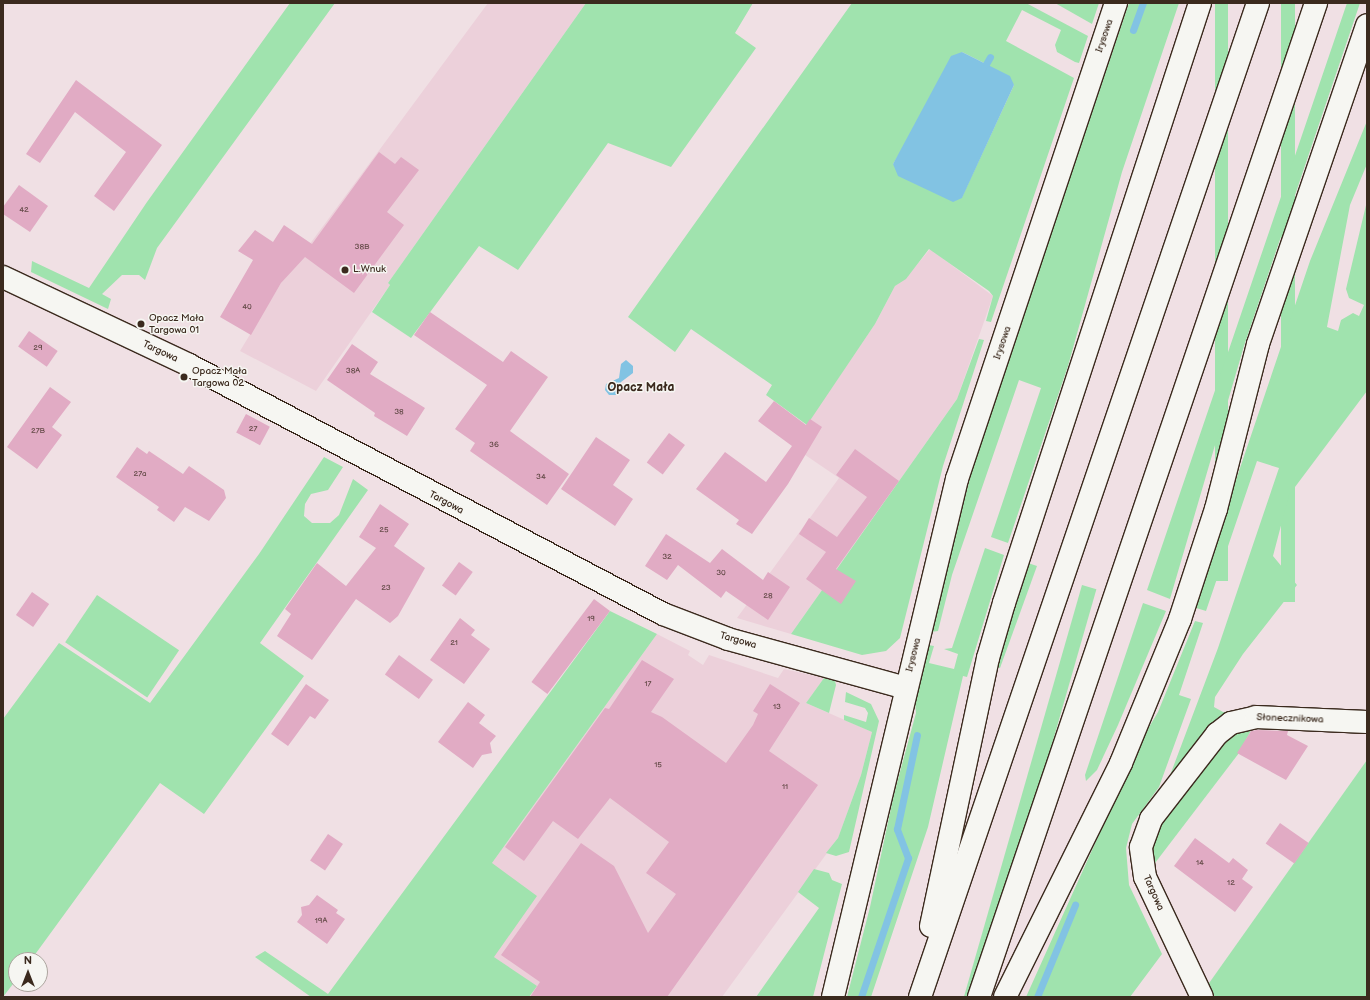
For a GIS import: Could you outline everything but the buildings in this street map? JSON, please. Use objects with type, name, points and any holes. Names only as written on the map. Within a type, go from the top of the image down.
[{"type":"main road","name":"Irysowa","points":[[833,997],[957,479],[1116,3]]},
{"type":"main road","points":[[916,997],[990,651],[1200,3]]},
{"type":"main road","points":[[920,997],[1258,3]]},
{"type":"main road","points":[[979,997],[1316,3]]},
{"type":"main road","points":[[1005,997],[1121,763],[1180,619],[1216,509],[1258,344],[1367,25]]},
{"type":"main road","name":"Targowa","points":[[3,277],[189,365],[534,549],[663,614],[728,639],[906,688]]},
{"type":"main road","name":"Słonecznikowa","points":[[1217,734],[1231,723],[1256,717],[1367,722]]},
{"type":"main road","name":"Targowa","points":[[1202,997],[1148,884],[1142,863],[1141,847],[1151,818],[1217,734]]},
{"type":"shaded area","points":[[488,3],[586,3],[388,283],[390,285],[316,391],[240,351],[281,283]]},
{"type":"shaded area","points":[[930,249],[993,296],[957,399],[791,634],[737,618],[839,478],[792,446],[875,324],[895,286],[906,278]]},
{"type":"shaded area","points":[[657,634],[690,651],[688,655],[703,665],[709,655],[778,678],[784,669],[824,678],[806,703],[872,732],[861,775],[838,838],[722,997],[529,997],[536,986],[494,957],[492,863]]},
{"type":"green space","points":[[290,3],[335,3],[157,248],[145,280],[139,275],[122,275],[102,294],[111,299],[108,309],[31,272],[32,261],[89,288],[147,202]]},
{"type":"green space","points":[[586,3],[753,3],[735,33],[756,48],[671,167],[608,143],[518,270],[479,246],[411,338],[372,312],[390,285],[388,283]]},
{"type":"green space","points":[[852,3],[1026,3],[1088,36],[1079,63],[1075,62],[1057,52],[1055,45],[1061,30],[1022,10],[1006,41],[1074,78],[991,322],[986,321],[993,296],[989,291],[929,249],[906,279],[895,286],[875,324],[807,425],[766,395],[772,385],[691,329],[675,352],[628,317]],"holes":[[[962,52],[986,64],[1014,85],[962,197],[893,164]]]},
{"type":"green space","points":[[1055,3],[1099,3],[1092,24]]},
{"type":"green space","points":[[1129,3],[1179,3],[1122,172],[1068,366],[1008,543],[991,537],[1041,388],[1019,380],[952,575],[938,631],[931,632],[975,458]]},
{"type":"green space","points":[[1215,3],[1228,3],[1228,581],[1215,581]]},
{"type":"green space","points":[[1281,3],[1295,3],[1295,602],[1281,602]]},
{"type":"green space","points":[[1347,3],[1360,3],[1244,346],[1170,599],[1147,590]]},
{"type":"green space","points":[[1367,121],[1367,164],[1350,205],[1327,327],[1338,331],[1341,320],[1353,313],[1359,316],[1364,305],[1349,298],[1346,289],[1367,201],[1367,391],[1289,495],[1273,556],[1297,585],[1243,654],[1215,697],[1214,707],[1223,712],[1239,712],[1209,729],[1169,778],[1218,648],[1279,468],[1257,461],[1206,611],[1193,607],[1310,261]]},
{"type":"green space","points":[[979,339],[984,340],[943,466],[900,638],[886,651],[862,655],[791,634],[957,399]]},
{"type":"green space","points":[[324,457],[343,467],[328,490],[311,494],[305,504],[304,516],[312,523],[330,523],[339,515],[353,479],[368,490],[260,643],[304,676],[204,814],[160,783],[37,952],[8,952],[8,990],[3,997],[3,719],[59,643],[150,703],[259,554]]},
{"type":"green space","points":[[985,548],[1004,555],[967,677],[963,676],[928,827],[871,997],[847,997],[870,907],[894,794],[916,713],[915,702],[928,645],[934,646],[929,663],[954,669],[958,654],[944,649],[952,648]]},
{"type":"green space","points":[[1025,562],[1037,566],[1000,668],[996,667]]},
{"type":"green space","points":[[1082,585],[1096,589],[979,997],[964,997]]},
{"type":"green space","points":[[97,595],[179,650],[147,698],[65,642]]},
{"type":"green space","points":[[1143,603],[1166,611],[1118,725],[1097,770],[1086,781],[1085,775]]},
{"type":"green space","points":[[610,611],[657,634],[492,863],[537,896],[494,957],[537,986],[529,997],[311,997],[255,957],[265,951],[328,994]]},
{"type":"green space","points":[[1195,621],[1203,623],[1179,695],[1191,699],[1159,787],[1132,824],[1126,848],[1129,885],[1162,954],[1130,997],[1026,997],[1142,739],[1158,712]]},
{"type":"green space","points":[[824,678],[835,681],[836,685],[829,713],[806,703]]},
{"type":"green space","points":[[846,692],[871,704],[879,721],[849,852],[836,856],[826,853],[838,838],[861,775],[872,732],[844,720],[844,715],[866,722],[868,713],[865,708],[845,702]]},
{"type":"green space","points":[[1254,725],[1239,753],[1152,867],[1153,833],[1230,732]]},
{"type":"green space","points":[[1367,760],[1367,997],[1213,997],[1207,986]]},
{"type":"green space","points":[[814,869],[829,873],[832,880],[842,884],[813,997],[756,997],[819,908],[798,892]]},
{"type":"water","points":[[962,52],[1010,76],[1014,85],[962,198],[953,202],[898,176],[893,164],[951,56]]},
{"type":"water","points":[[626,360],[633,366],[633,373],[621,382],[616,395],[609,395],[605,390],[606,384],[619,378],[621,364]]},
{"type":"waterway","points":[[1133,30],[1143,3]]},
{"type":"waterway","points":[[986,64],[990,57]]},
{"type":"waterway","points":[[861,997],[908,858],[897,829],[917,735]]},
{"type":"waterway","points":[[1037,997],[1075,905]]},
{"type":"place","name":"L.Wnuk","points":[[345,270]]},
{"type":"place","name":"Opacz Mała Targowa 01","points":[[141,324]]},
{"type":"place","name":"Opacz Mała Targowa 02","points":[[184,377]]},
{"type":"district","name":"Opacz Mała","points":[[641,388]]}]
